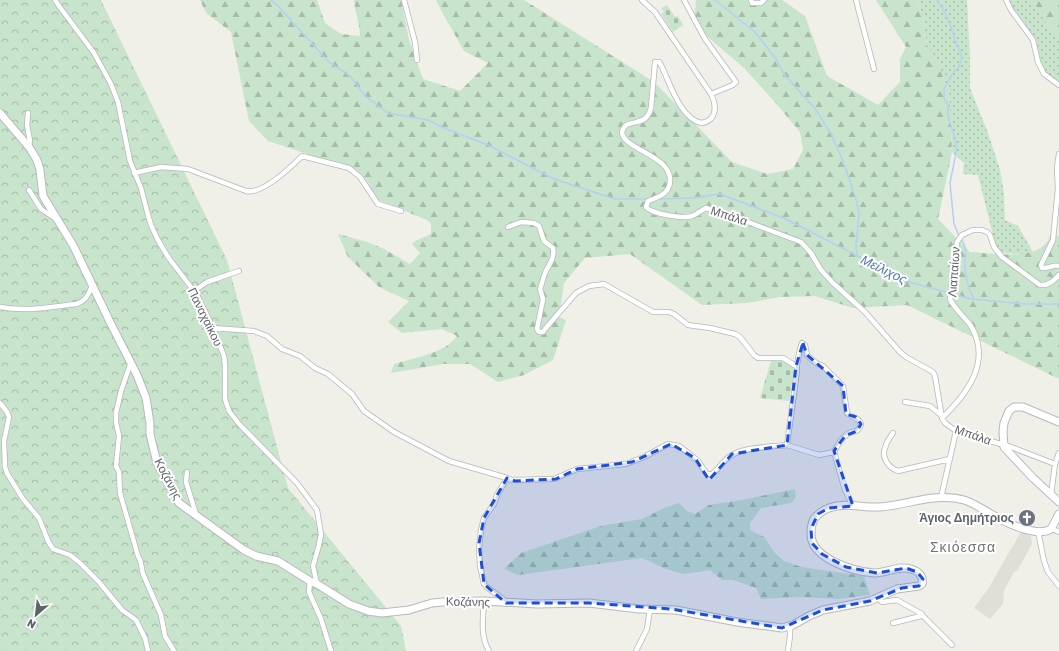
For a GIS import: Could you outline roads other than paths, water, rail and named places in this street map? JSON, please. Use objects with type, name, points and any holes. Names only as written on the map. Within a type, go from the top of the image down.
[{"type":"street","name":"Παναχαϊκου","points":[[55,0],[94,53],[111,84],[118,102],[123,132],[134,173],[143,192],[148,215],[158,240],[168,257],[194,291],[213,328],[224,358],[225,399],[229,411],[239,424],[297,483],[317,510],[321,534],[313,566],[313,583],[309,592],[321,619],[331,651]]},
{"type":"street","points":[[404,0],[415,42],[417,60]]},
{"type":"street","name":"Μπάλα","points":[[642,0],[655,12],[711,94],[716,106],[713,116],[705,123],[696,122],[683,112],[661,65],[659,62],[655,62],[649,114],[642,122],[626,125],[622,133],[625,139],[661,162],[670,175],[670,181],[666,192],[648,201],[646,207],[664,215],[691,216],[706,208],[732,216],[801,242],[811,253],[821,270],[865,312],[900,352],[933,372],[935,376],[941,416],[945,423],[956,431],[1004,445],[1054,464]]},
{"type":"street","points":[[684,0],[705,39],[736,82],[733,85],[711,94]]},
{"type":"street","points":[[751,0],[752,3],[761,3],[764,0]]},
{"type":"street","points":[[856,0],[861,14],[874,69]]},
{"type":"street","points":[[1006,0],[1011,10],[1033,40],[1038,62],[1044,74],[1059,85]]},
{"type":"street","name":"Κοζάνης","points":[[0,113],[34,154],[39,164],[43,196],[73,245],[131,362],[146,398],[150,423],[150,434],[157,463],[180,502],[244,550],[256,556],[278,561],[349,604],[368,611],[379,613],[393,613],[409,610],[436,602],[589,603],[635,609],[676,610],[764,626],[778,628],[790,627]]},
{"type":"street","points":[[28,113],[27,125],[30,141],[29,147]]},
{"type":"street","points":[[1059,154],[1057,167],[1058,189],[1053,240],[1041,265],[1042,268],[1055,265],[1059,266]]},
{"type":"street","points":[[134,173],[161,167],[188,169],[246,192],[252,192],[279,178],[302,156],[349,168],[360,177],[378,204],[401,211]]},
{"type":"street","points":[[29,190],[41,209],[57,220]]},
{"type":"street","points":[[508,227],[521,222],[534,223],[539,226],[544,241],[553,248],[553,258],[540,289],[543,299],[537,329],[539,332],[543,332],[576,293],[589,286],[604,284],[653,312],[669,312],[674,314],[688,326],[710,328],[735,334],[740,337],[758,358],[783,358],[796,366]]},
{"type":"street","name":"Λιαπαίων","points":[[941,416],[958,402],[976,374],[979,362],[979,347],[971,327],[952,303],[950,296],[952,291],[956,248],[960,237],[973,230],[982,230],[990,234],[994,247],[1002,257],[1040,286],[1044,286],[1053,281],[1059,275]]},
{"type":"street","points":[[194,291],[207,282],[239,271]]},
{"type":"street","points":[[0,307],[11,309],[30,309],[76,304],[85,299],[92,286]]},
{"type":"street","points":[[213,328],[254,331],[267,336],[282,348],[300,356],[315,368],[328,374],[352,394],[364,411],[394,432],[448,461],[517,481],[556,479],[578,469],[619,465],[632,462],[648,456],[668,444],[679,446],[698,461],[706,474],[711,475],[724,461],[734,454],[755,448],[787,445],[819,455],[834,452],[845,436],[860,429],[861,424],[859,420],[847,413],[843,386],[823,366],[816,363],[807,355],[804,343],[800,345],[796,366],[797,371],[794,403],[787,445]]},
{"type":"street","points":[[131,362],[121,391],[116,413],[119,436],[116,466],[119,472],[120,493],[138,556],[141,561],[143,574],[161,615],[165,636],[174,651]]},
{"type":"street","points":[[905,402],[930,406],[941,416]]},
{"type":"street","points":[[0,403],[9,417],[4,442],[5,467],[7,473],[22,498],[39,518],[48,541],[53,549],[70,556],[79,562],[99,582],[122,610],[136,620],[145,638],[148,651]]},
{"type":"street","points":[[1059,422],[1023,407],[1014,407],[1009,412],[1004,423],[1003,431],[1004,445],[1033,478],[1059,502]]},
{"type":"street","points":[[941,498],[956,431]]},
{"type":"street","points":[[893,433],[884,453],[886,462],[892,469],[898,471],[950,459]]},
{"type":"street","points":[[834,452],[845,490],[852,506]]},
{"type":"street","points":[[1051,495],[1054,464],[1059,454]]},
{"type":"street","points":[[187,472],[186,482],[196,514]]},
{"type":"street","points":[[506,603],[484,584],[480,566],[479,548],[484,518],[494,504],[497,494],[507,478]]},
{"type":"street","points":[[788,651],[790,627],[814,613],[853,605],[878,598],[902,588],[919,586],[922,584],[922,577],[915,570],[906,568],[877,573],[846,567],[814,548],[811,529],[813,521],[818,514],[829,508],[840,506],[881,507],[941,498],[954,498],[969,502],[1002,520],[1026,529],[1038,531],[1046,531],[1051,528],[1059,514]]},
{"type":"street","points":[[1051,528],[1059,532]]},
{"type":"street","points":[[1038,531],[1044,561],[1048,572],[1059,586]]},
{"type":"street","points":[[878,598],[882,602],[898,600],[921,612],[922,615],[952,645]]},
{"type":"street","points":[[484,602],[483,628],[485,643],[489,651]]},
{"type":"street","points":[[636,651],[646,633],[650,609]]},
{"type":"street","points":[[893,622],[917,618],[922,615]]},
{"type":"waterway","points":[[271,0],[328,61],[351,77],[365,96],[388,113],[428,120],[446,129],[488,145],[554,179],[615,199],[648,199]]},
{"type":"waterway","points":[[715,0],[755,32],[776,59],[784,74],[816,110],[831,134],[843,161],[856,199],[859,214],[856,245],[857,256]]},
{"type":"waterway","points":[[937,0],[948,19],[962,57],[959,67],[953,73],[944,89],[944,98],[948,105],[948,116],[957,148],[950,183],[954,224],[959,236]]},
{"type":"waterway","name":"Μείλιχος","points":[[658,199],[693,198],[720,194],[786,219],[906,281],[971,299],[1026,304],[1059,304]]},
{"type":"waterway","points":[[961,239],[966,255],[965,266],[967,279],[970,292],[974,299]]},
{"type":"place","name":"Άγιος Δημήτριος","points":[[1027,518]]},
{"type":"district","name":"Σκιόεσσα","points":[[963,547]]}]
